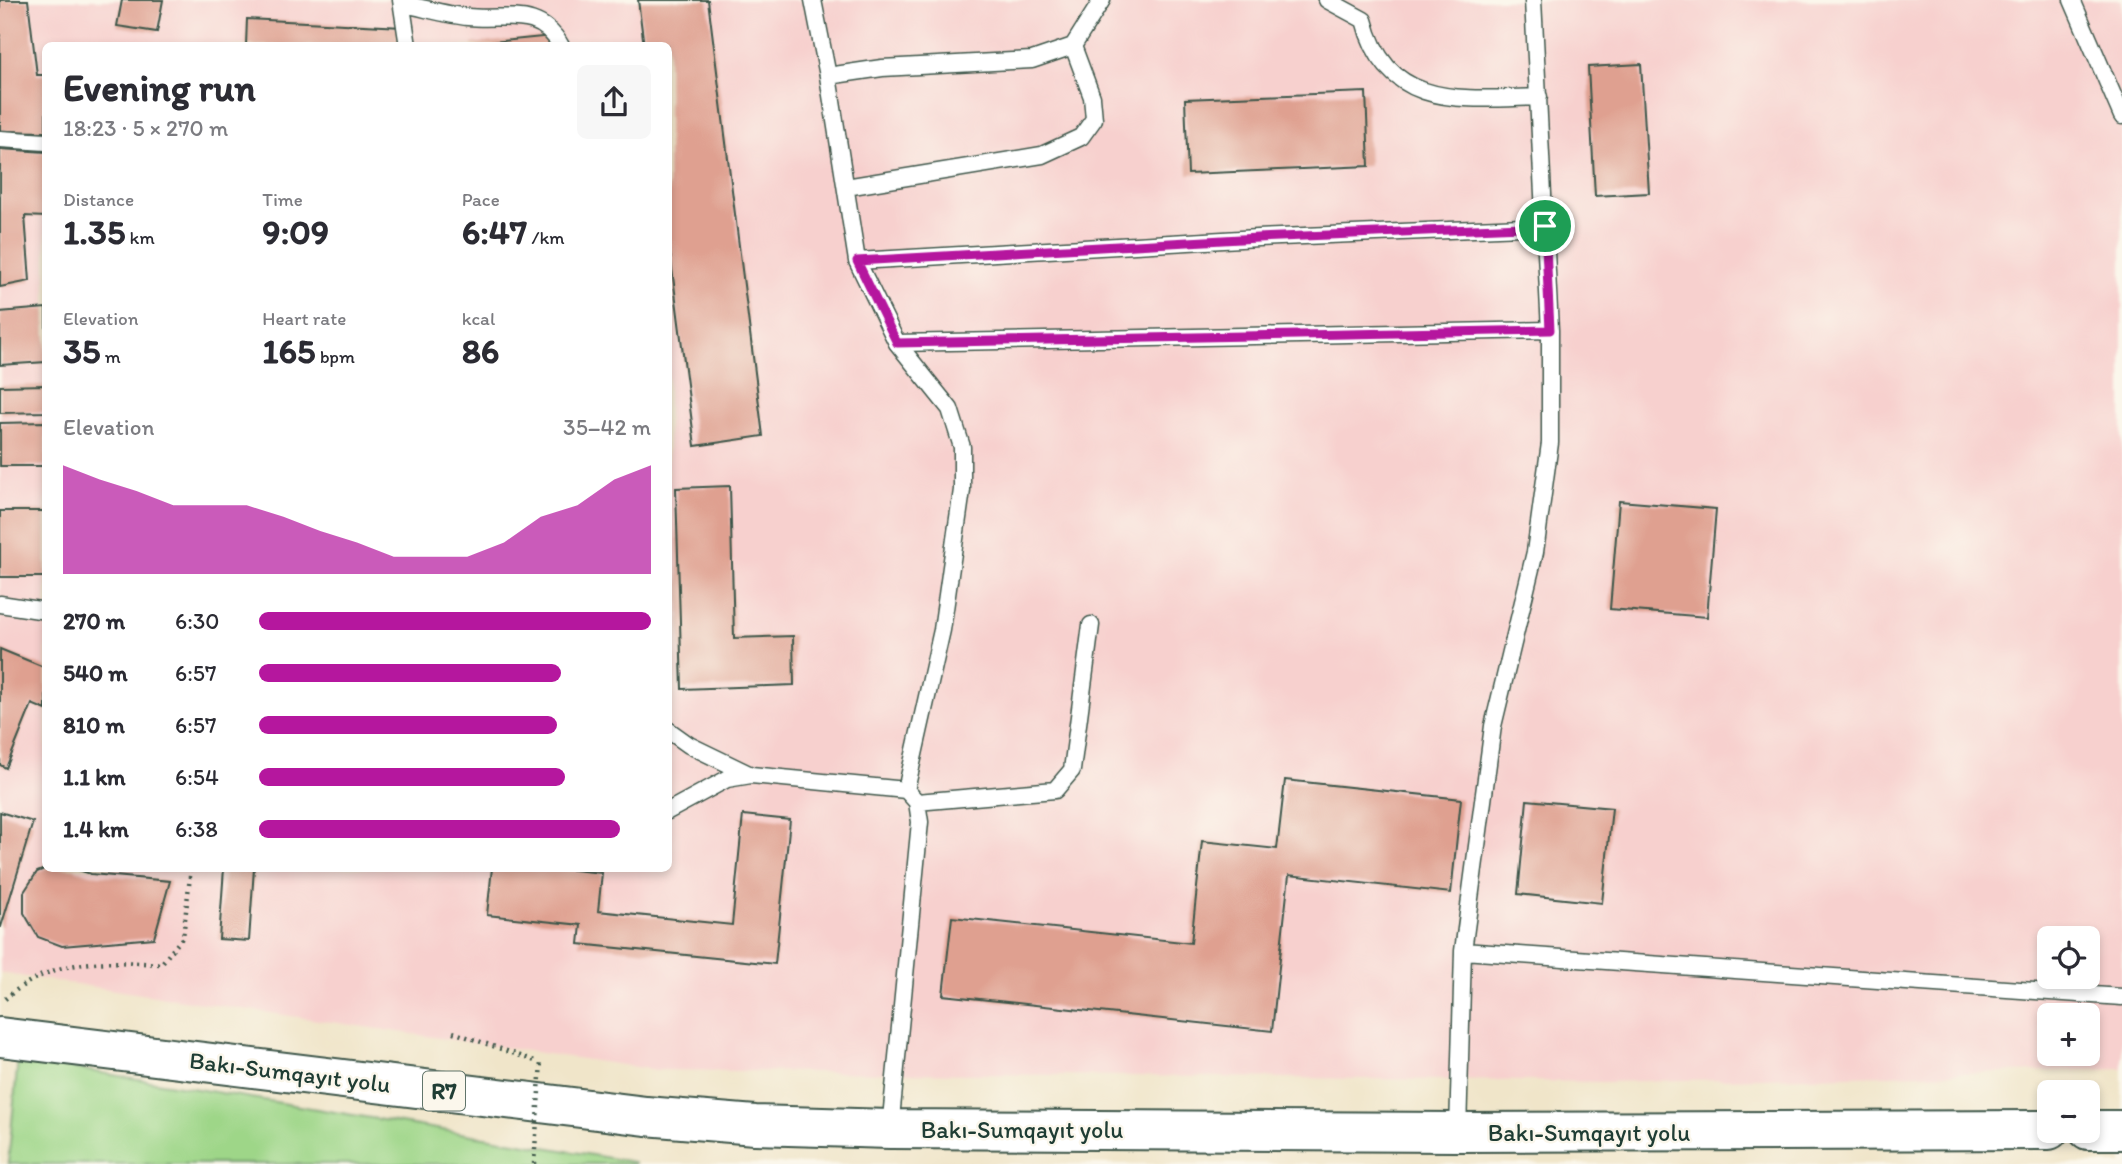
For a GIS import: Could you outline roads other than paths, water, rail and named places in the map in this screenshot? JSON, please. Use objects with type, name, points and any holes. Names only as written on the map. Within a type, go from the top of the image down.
[{"type":"highway","name":"Bakı-Sumqayıt yolu","points":[[0,1037],[646,1116],[755,1125],[890,1129],[1458,1132],[2037,1130]]},
{"type":"highway","points":[[2100,1130],[2122,1130]]},
{"type":"lane","points":[[813,0],[828,76],[857,261],[897,343],[950,409],[962,447],[962,490],[943,630],[911,796],[920,822],[890,1129]]},
{"type":"lane","points":[[828,76],[881,68],[1032,60],[1073,46],[1102,0]]},
{"type":"lane","points":[[1327,0],[1364,20],[1369,42],[1382,62],[1411,86],[1437,98],[1539,97]]},
{"type":"lane","points":[[1458,1132],[1463,951],[1493,726],[1535,552],[1550,443],[1550,330],[1533,0]]},
{"type":"lane","points":[[2073,0],[2122,116]]},
{"type":"lane","points":[[407,42],[402,2],[468,17],[527,18],[552,29],[559,42]]},
{"type":"lane","points":[[846,187],[1042,155],[1081,137],[1094,119],[1092,97],[1073,46]]},
{"type":"lane","points":[[0,139],[42,142]]},
{"type":"lane","points":[[857,261],[1258,238],[1545,226]]},
{"type":"lane","points":[[897,343],[1550,330]]},
{"type":"lane","points":[[0,604],[42,610]]},
{"type":"lane","points":[[672,809],[727,779],[751,775],[911,796],[1055,790],[1072,770],[1091,625]]},
{"type":"lane","points":[[672,733],[751,775]]},
{"type":"lane","points":[[1463,951],[2122,997]]}]
